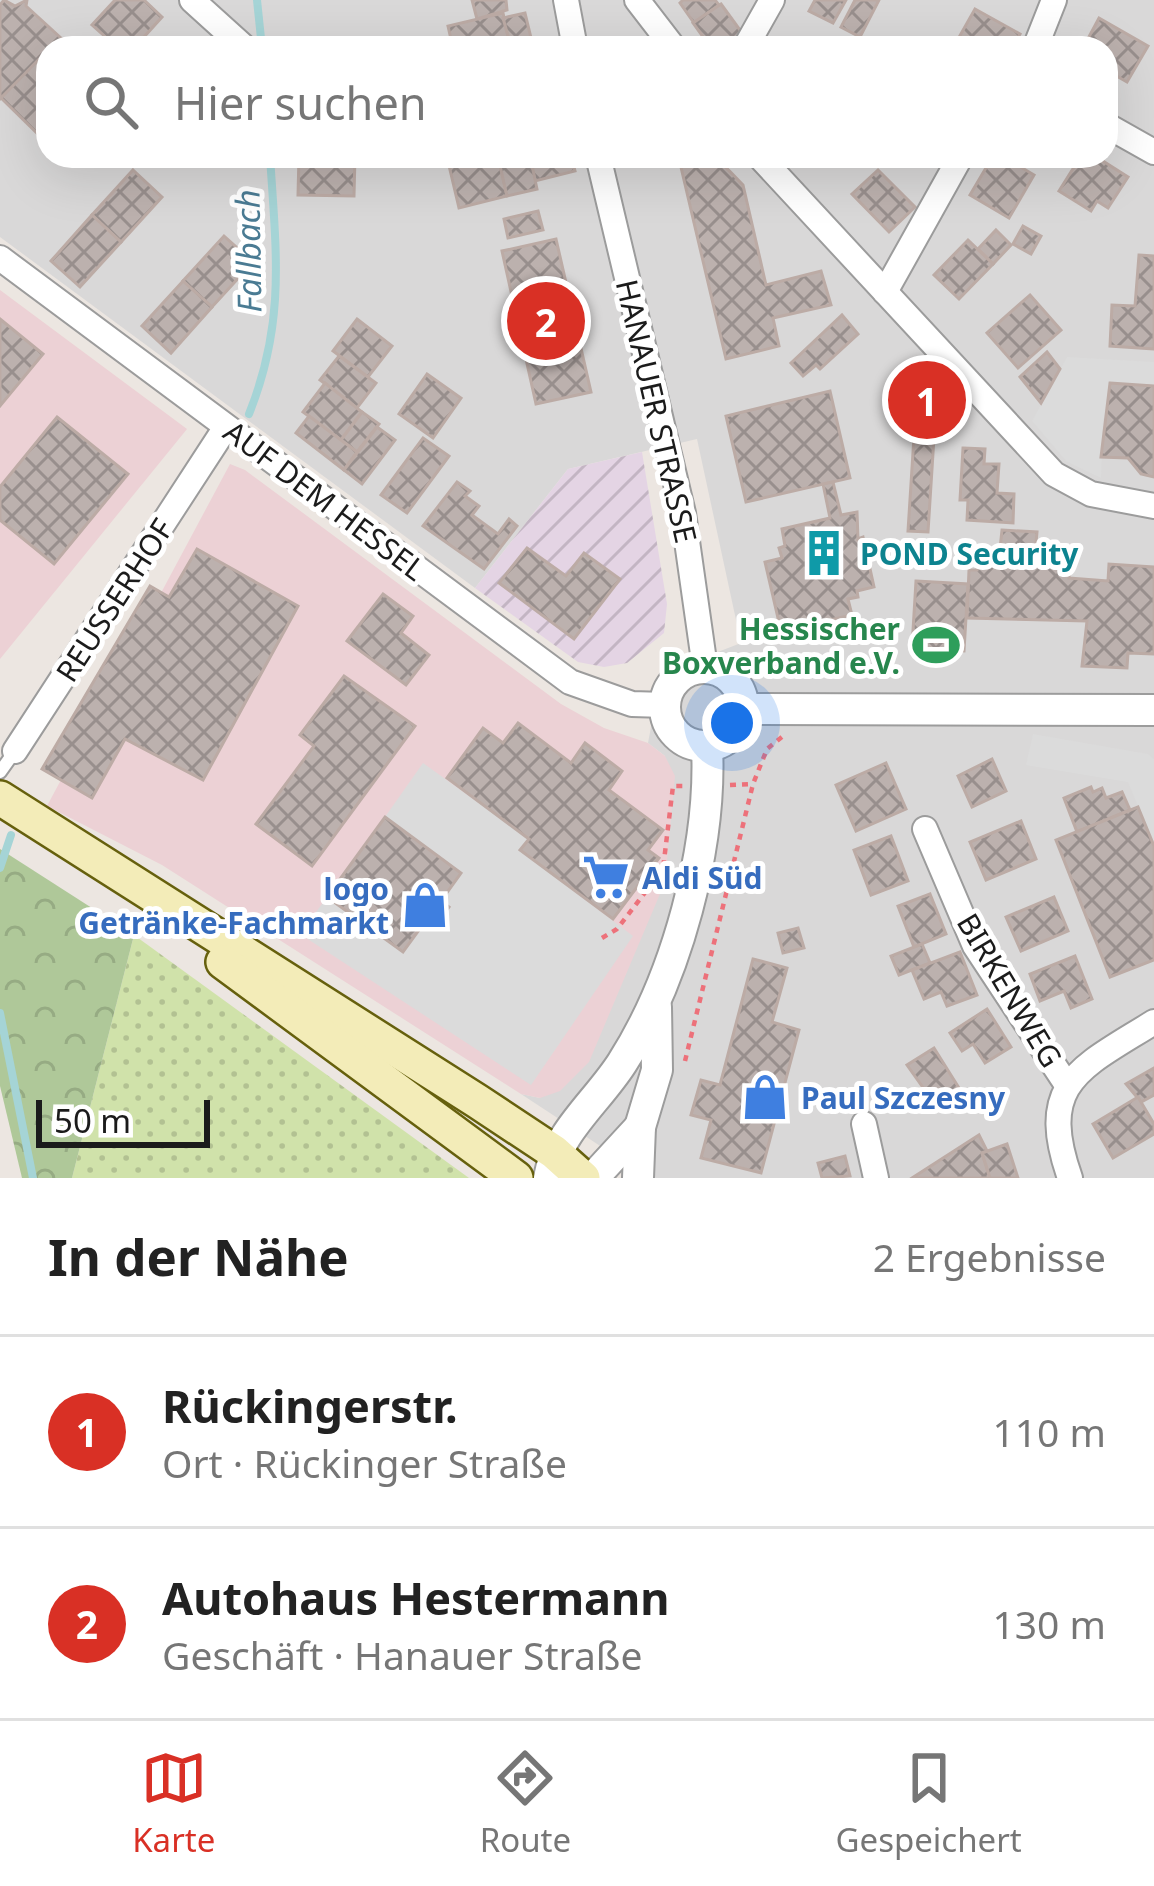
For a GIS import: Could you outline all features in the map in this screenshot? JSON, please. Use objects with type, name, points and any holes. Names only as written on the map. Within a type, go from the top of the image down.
[{"type":"main road","points":[[0,798],[551,1165],[583,1178]]},
{"type":"main road","points":[[38,822],[516,1178]]},
{"type":"street","points":[[193,0],[231,36]]},
{"type":"street","points":[[566,0],[573,36]]},
{"type":"street","points":[[637,0],[665,36]]},
{"type":"street","points":[[752,36],[772,0]]},
{"type":"street","points":[[1039,36],[1054,0]]},
{"type":"street","points":[[1118,132],[1154,152]]},
{"type":"street","name":"HANAUER STRASSE","points":[[601,168],[682,513],[705,668]]},
{"type":"street","points":[[770,168],[1054,474],[1091,494],[1154,506]]},
{"type":"street","points":[[885,292],[955,168]]},
{"type":"street","name":"AUF DEM HESSEL","points":[[0,258],[570,682],[632,704],[665,705]]},
{"type":"street","name":"REUSSERHOF","points":[[16,751],[226,427]]},
{"type":"street","points":[[705,668],[729,676],[737,685],[743,709],[728,738],[707,746],[682,739],[667,718],[665,705],[678,678],[705,668]]},
{"type":"street","points":[[743,709],[1154,710]]},
{"type":"street","points":[[551,1165],[621,1064],[656,1001],[698,866],[709,785],[707,746]]},
{"type":"street","name":"BIRKENWEG","points":[[925,830],[975,946],[1067,1084]]},
{"type":"street","points":[[638,1178],[640,1127],[657,1070],[656,1001]]},
{"type":"street","points":[[1070,1178],[1057,1130],[1067,1084],[1154,1022]]},
{"type":"street","points":[[864,1124],[876,1178]]},
{"type":"street","points":[[593,1178],[640,1127]]},
{"type":"lane","name":"REUSSERHOF","points":[[0,772],[16,751]]},
{"type":"path","points":[[680,1079],[752,784],[767,749],[790,734],[791,706]]},
{"type":"path","points":[[602,938],[617,929],[663,869],[673,786]]},
{"type":"shaded area","points":[[0,0],[1154,0],[1154,1178],[649,1178],[521,1094],[540,1098],[665,756],[648,743],[661,674],[741,643],[697,439],[568,469],[475,588],[0,237]]},
{"type":"shaded area","points":[[0,290],[187,429],[0,659]]},
{"type":"shaded area","points":[[1067,357],[1154,362],[1154,386],[1103,419],[1101,478],[1066,461],[1032,421]]},
{"type":"shaded area","points":[[642,452],[667,604],[664,633],[627,663],[604,667],[578,662],[475,588],[568,469]]},
{"type":"shaded area","points":[[230,464],[245,470],[561,704],[604,728],[648,743],[665,756],[675,776],[665,882],[589,1062],[560,1091],[540,1098],[521,1094],[162,865],[47,806]]},
{"type":"shaded area","points":[[1033,734],[1148,754],[1154,759],[1154,846],[1128,782],[1026,765]]},
{"type":"shaded area","points":[[423,763],[529,839],[521,851],[633,936],[531,1085],[300,934],[327,897],[403,952],[424,923],[433,929],[448,907],[441,901],[461,872],[385,817]]},
{"type":"green space","points":[[0,849],[134,935],[72,1178],[22,1178],[0,1086]]},
{"type":"green space","points":[[134,935],[469,1178],[72,1178]]},
{"type":"building","points":[[4,0],[15,6],[27,0],[26,6],[59,36],[36,36],[36,64],[0,99],[0,5]]},
{"type":"building","points":[[115,0],[144,0],[162,17],[145,36],[104,36],[92,25]]},
{"type":"building","points":[[472,0],[506,0],[507,10],[477,19]]},
{"type":"building","points":[[715,0],[719,5],[694,23],[680,3]]},
{"type":"building","points":[[815,0],[846,0],[833,23],[809,11]]},
{"type":"building","points":[[855,0],[879,0],[861,36],[841,27]]},
{"type":"building","points":[[721,4],[744,36],[702,36],[693,23]]},
{"type":"building","points":[[975,9],[1020,34],[1019,36],[960,36]]},
{"type":"building","points":[[503,13],[508,36],[450,36],[448,26]]},
{"type":"building","points":[[525,13],[531,36],[508,36],[503,18]]},
{"type":"building","points":[[1099,18],[1148,46],[1127,82],[1118,77],[1118,36],[1089,36]]},
{"type":"building","points":[[36,62],[36,132],[1,98]]},
{"type":"building","points":[[299,168],[355,168],[354,196],[298,195]]},
{"type":"building","points":[[450,168],[501,168],[507,196],[459,208]]},
{"type":"building","points":[[501,168],[533,168],[537,189],[507,196]]},
{"type":"building","points":[[532,168],[574,168],[575,171],[535,181]]},
{"type":"building","points":[[681,168],[727,168],[743,185],[766,285],[821,271],[831,305],[773,318],[779,346],[726,359]]},
{"type":"building","points":[[986,168],[1022,168],[1034,175],[1009,218],[970,195]]},
{"type":"building","points":[[1073,168],[1114,168],[1128,177],[1108,208],[1097,201],[1091,211],[1059,191]]},
{"type":"building","points":[[133,170],[162,197],[121,242],[92,215]]},
{"type":"building","points":[[878,170],[915,207],[889,232],[852,194]]},
{"type":"building","points":[[538,211],[543,230],[508,238],[504,219]]},
{"type":"building","points":[[92,215],[121,242],[80,287],[51,261]]},
{"type":"building","points":[[1023,226],[1041,236],[1031,254],[1013,244]]},
{"type":"building","points":[[996,230],[1011,245],[993,264],[978,249]]},
{"type":"building","points":[[224,236],[253,262],[212,307],[183,281]]},
{"type":"building","points":[[556,239],[591,392],[536,404],[502,251]]},
{"type":"building","points":[[968,240],[993,264],[959,299],[934,275]]},
{"type":"building","points":[[1139,255],[1154,256],[1154,349],[1110,346],[1112,305],[1135,306]]},
{"type":"building","points":[[183,281],[212,307],[171,353],[142,326]]},
{"type":"building","points":[[1030,295],[1061,330],[1018,368],[987,333]]},
{"type":"building","points":[[842,315],[858,334],[820,369],[816,365],[803,376],[791,363]]},
{"type":"building","points":[[0,319],[43,354],[0,406]]},
{"type":"building","points":[[357,319],[392,346],[368,377],[333,351]]},
{"type":"building","points":[[1047,352],[1060,369],[1041,403],[1020,377]]},
{"type":"building","points":[[339,356],[376,383],[357,408],[320,380]]},
{"type":"building","points":[[427,374],[461,398],[433,438],[399,414]]},
{"type":"building","points":[[325,383],[362,412],[341,440],[303,412]]},
{"type":"building","points":[[1110,383],[1154,386],[1154,477],[1141,474],[1128,458],[1101,457]]},
{"type":"building","points":[[830,391],[850,478],[746,502],[726,416]]},
{"type":"building","points":[[916,405],[936,406],[928,532],[908,531]]},
{"type":"building","points":[[362,412],[379,424],[357,452],[341,440]]},
{"type":"building","points":[[309,416],[357,452],[344,470],[296,433]]},
{"type":"building","points":[[57,417],[128,474],[54,564],[0,520],[0,487]]},
{"type":"building","points":[[377,427],[395,440],[362,484],[344,470]]},
{"type":"building","points":[[423,438],[449,456],[407,513],[381,495]]},
{"type":"building","points":[[963,448],[985,449],[984,464],[999,464],[997,493],[1014,494],[1013,523],[967,520],[968,500],[960,500]]},
{"type":"building","points":[[457,482],[479,506],[472,515],[498,534],[509,519],[517,526],[484,569],[423,526]]},
{"type":"building","name":"POND Security","points":[[833,482],[841,515],[857,512],[858,539],[863,537],[874,587],[848,599],[852,615],[781,631],[765,562],[782,558],[782,529],[830,518],[823,484]]},
{"type":"building","points":[[1002,530],[1037,532],[1036,543],[1071,546],[1069,578],[1108,581],[1109,564],[1154,567],[1154,654],[1128,653],[1127,668],[1082,666],[1087,621],[967,618],[969,570],[977,570],[978,548],[1000,549]]},
{"type":"building","points":[[527,548],[566,576],[584,553],[620,579],[574,639],[499,583]]},
{"type":"building","points":[[197,549],[298,606],[203,780],[125,739],[92,798],[42,769],[150,586],[169,597]]},
{"type":"building","points":[[916,581],[968,584],[964,651],[912,647]]},
{"type":"building","points":[[383,594],[413,616],[401,633],[429,655],[406,685],[347,641]]},
{"type":"building","points":[[344,676],[415,726],[312,866],[256,824],[314,746],[300,735]]},
{"type":"building","points":[[518,723],[571,763],[585,743],[622,771],[609,790],[663,830],[648,850],[659,858],[613,919],[520,850],[529,839],[447,778],[483,728],[503,743]]},
{"type":"building","points":[[992,759],[1006,791],[972,807],[958,776]]},
{"type":"building","points":[[886,763],[906,809],[856,831],[836,785]]},
{"type":"building","points":[[1091,787],[1093,792],[1102,788],[1106,798],[1122,792],[1130,810],[1077,832],[1064,798]]},
{"type":"building","points":[[1138,807],[1154,846],[1154,960],[1110,977],[1056,840]]},
{"type":"building","points":[[385,817],[461,873],[441,901],[449,907],[432,929],[424,923],[403,952],[327,897]]},
{"type":"building","points":[[1021,821],[1036,859],[986,880],[970,842]]},
{"type":"building","points":[[891,836],[908,881],[871,895],[854,850]]},
{"type":"building","points":[[930,894],[946,934],[914,947],[898,906]]},
{"type":"building","points":[[1054,897],[1068,931],[1021,951],[1006,917]]},
{"type":"building","points":[[798,928],[804,948],[783,953],[778,933]]},
{"type":"building","points":[[922,944],[930,963],[899,975],[891,956]]},
{"type":"building","points":[[960,952],[977,995],[947,1006],[941,992],[924,999],[912,970]]},
{"type":"building","points":[[1075,956],[1092,999],[1071,1008],[1064,991],[1040,1001],[1030,974]]},
{"type":"building","points":[[753,959],[787,968],[772,1022],[799,1030],[761,1173],[701,1158],[711,1120],[691,1115],[701,1080],[720,1085]]},
{"type":"building","points":[[987,1009],[1011,1047],[985,1063],[973,1044],[962,1051],[950,1033]]},
{"type":"building","points":[[934,1048],[959,1088],[934,1103],[907,1065]]},
{"type":"building","points":[[1154,1068],[1154,1095],[1141,1102],[1126,1084]]},
{"type":"building","points":[[1138,1097],[1154,1124],[1154,1134],[1113,1158],[1093,1124]]},
{"type":"building","points":[[979,1135],[987,1151],[982,1153],[990,1178],[912,1178]]},
{"type":"building","points":[[1007,1144],[1018,1178],[990,1178],[982,1153]]},
{"type":"building","points":[[845,1156],[850,1176],[822,1178],[818,1163]]},
{"type":"waterway","name":"Fallbach","points":[[257,0],[261,36]]},
{"type":"waterway","name":"Fallbach","points":[[249,414],[269,348],[276,286],[271,168]]},
{"type":"waterway","name":"Fallbach","points":[[0,868],[11,835]]},
{"type":"waterway","name":"Fallbach","points":[[0,1013],[33,1178]]},
{"type":"place","name":"Autohaus Hestermann","points":[[546,321]]},
{"type":"place","name":"Rückingerstr.","points":[[927,400]]},
{"type":"place","name":"POND Security","points":[[824,553]]},
{"type":"place","name":"Hessischer Boxverband e.V.","points":[[936,645]]},
{"type":"place","name":"Aldi Süd","points":[[606,877]]},
{"type":"place","name":"logo Getränke-Fachmarkt","points":[[425,905]]},
{"type":"place","name":"Paul Szczesny","points":[[765,1097]]}]
